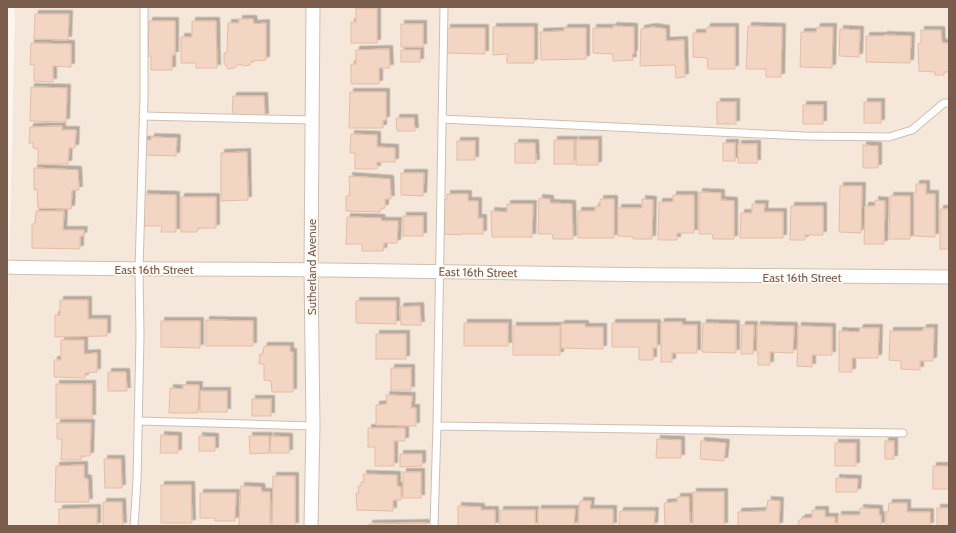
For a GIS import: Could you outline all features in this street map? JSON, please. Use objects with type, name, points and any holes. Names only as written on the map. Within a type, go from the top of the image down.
[{"type":"street","name":"Sutherland Avenue","points":[[311,526],[313,426],[311,270],[313,7]]},
{"type":"street","name":"East 16th Street","points":[[7,267],[440,271],[710,276],[949,277]]},
{"type":"lane","points":[[134,526],[137,481],[140,335],[139,269],[144,97],[144,7]]},
{"type":"lane","points":[[434,526],[444,7]]},
{"type":"lane","points":[[442,119],[804,136],[889,137],[912,130],[944,103],[949,103]]},
{"type":"lane","points":[[143,116],[312,120]]},
{"type":"lane","points":[[138,421],[313,426]]},
{"type":"lane","points":[[437,426],[903,433]]},
{"type":"shaded area","points":[[15,7],[949,7],[949,526],[7,526],[7,358]]},
{"type":"building","points":[[356,8],[377,8],[377,43],[351,43],[351,22],[356,22]]},
{"type":"building","points":[[35,14],[69,14],[68,40],[34,39]]},
{"type":"building","points":[[239,19],[253,19],[254,24],[266,23],[266,60],[252,61],[250,65],[245,66],[239,64],[235,68],[228,69],[224,63],[224,53],[227,53],[228,23],[239,23]]},
{"type":"building","points":[[149,21],[175,21],[175,55],[172,55],[172,70],[151,70],[151,56],[148,56]]},
{"type":"building","points":[[192,21],[216,21],[217,68],[196,68],[196,63],[181,63],[181,37],[192,37]]},
{"type":"building","points":[[401,24],[423,24],[423,47],[401,47]]},
{"type":"building","points":[[613,26],[634,27],[633,60],[613,61],[613,54],[593,53],[593,28],[613,28]]},
{"type":"building","points":[[748,26],[782,27],[781,77],[766,77],[766,69],[746,69]]},
{"type":"building","points":[[493,27],[534,27],[534,63],[507,63],[507,54],[493,55]]},
{"type":"building","points":[[653,27],[666,29],[666,41],[684,40],[685,77],[676,78],[675,65],[640,66],[641,29]]},
{"type":"building","points":[[707,27],[735,27],[735,69],[708,69],[707,58],[693,57],[693,33],[706,33]]},
{"type":"building","points":[[817,27],[833,27],[832,68],[800,67],[801,32],[816,32]]},
{"type":"building","points":[[447,28],[485,28],[485,54],[447,53]]},
{"type":"building","points":[[564,28],[586,28],[586,59],[541,60],[540,32],[564,31]]},
{"type":"building","points":[[840,29],[860,30],[859,57],[839,56]]},
{"type":"building","points":[[921,30],[941,30],[942,43],[949,43],[949,72],[944,72],[944,75],[935,75],[935,72],[919,71],[918,44],[921,43]]},
{"type":"building","points":[[866,36],[911,36],[910,63],[866,62]]},
{"type":"building","points":[[31,43],[71,44],[71,67],[53,66],[53,82],[34,81],[34,64],[30,65]]},
{"type":"building","points":[[389,49],[390,68],[379,68],[379,84],[351,84],[351,64],[356,64],[356,50]]},
{"type":"building","points":[[401,50],[420,50],[420,62],[401,62]]},
{"type":"building","points":[[31,87],[67,88],[66,122],[30,121]]},
{"type":"building","points":[[350,92],[386,92],[386,120],[383,120],[383,128],[349,128]]},
{"type":"building","points":[[233,96],[264,96],[265,117],[232,117]]},
{"type":"building","points":[[717,102],[736,102],[736,124],[717,124]]},
{"type":"building","points":[[864,102],[881,102],[881,123],[864,123]]},
{"type":"building","points":[[803,105],[823,105],[823,124],[803,124]]},
{"type":"building","points":[[396,118],[414,118],[415,131],[397,131]]},
{"type":"building","points":[[62,126],[62,130],[76,130],[75,148],[69,148],[68,164],[38,164],[38,149],[33,148],[33,143],[29,143],[30,127]]},
{"type":"building","points":[[351,134],[377,135],[377,147],[395,148],[395,162],[377,162],[377,169],[355,169],[355,153],[350,153]]},
{"type":"building","points":[[151,137],[177,138],[176,156],[144,155],[144,140],[151,140]]},
{"type":"building","points":[[554,140],[574,140],[574,164],[554,164]]},
{"type":"building","points":[[576,140],[598,140],[598,165],[576,165]]},
{"type":"building","points":[[457,141],[475,141],[475,160],[457,160]]},
{"type":"building","points":[[515,143],[535,143],[536,163],[515,163]]},
{"type":"building","points":[[723,143],[735,143],[735,161],[723,161]]},
{"type":"building","points":[[738,144],[757,144],[757,163],[738,163]]},
{"type":"building","points":[[863,145],[878,146],[878,168],[863,168]]},
{"type":"building","points":[[247,152],[248,200],[221,201],[221,153]]},
{"type":"building","points":[[34,168],[78,170],[79,190],[72,190],[71,209],[38,208],[37,189],[34,190]]},
{"type":"building","points":[[401,173],[424,173],[423,196],[401,195]]},
{"type":"building","points":[[349,176],[390,179],[391,199],[385,199],[385,208],[381,208],[380,212],[346,211],[346,196],[350,196]]},
{"type":"building","points":[[916,184],[926,184],[926,194],[935,194],[935,237],[914,236],[914,193],[916,193]]},
{"type":"building","points":[[840,186],[862,186],[861,233],[839,232]]},
{"type":"building","points":[[699,192],[721,193],[721,200],[734,201],[734,239],[713,239],[712,234],[699,234]]},
{"type":"building","points":[[144,194],[176,195],[176,232],[161,232],[162,226],[144,226]]},
{"type":"building","points":[[447,194],[468,194],[468,201],[478,201],[478,218],[483,218],[483,234],[444,234],[444,200],[447,199]]},
{"type":"building","points":[[673,195],[694,195],[694,233],[677,233],[677,240],[658,240],[659,202],[673,202]]},
{"type":"building","points":[[890,196],[910,196],[910,239],[889,239]]},
{"type":"building","points":[[181,197],[216,197],[216,228],[198,228],[197,232],[181,232]]},
{"type":"building","points":[[539,198],[550,199],[550,203],[572,204],[573,239],[553,239],[552,234],[538,234]]},
{"type":"building","points":[[600,199],[614,199],[614,238],[578,238],[578,211],[595,211],[595,207],[600,206]]},
{"type":"building","points":[[642,199],[653,200],[652,239],[633,239],[633,237],[618,236],[618,208],[642,208]]},
{"type":"building","points":[[875,200],[885,201],[884,244],[864,244],[865,206],[875,206]]},
{"type":"building","points":[[507,204],[533,204],[532,237],[492,237],[491,211],[507,212]]},
{"type":"building","points":[[752,204],[765,204],[764,212],[783,212],[783,238],[740,238],[741,213],[752,213]]},
{"type":"building","points":[[791,206],[823,206],[823,235],[805,235],[805,240],[790,240]]},
{"type":"building","points":[[940,209],[949,209],[949,249],[940,249]]},
{"type":"building","points":[[36,211],[64,211],[63,230],[84,230],[83,236],[80,236],[80,249],[32,248],[32,224],[35,224]]},
{"type":"building","points":[[403,216],[423,216],[423,236],[403,236]]},
{"type":"building","points":[[347,217],[381,218],[382,221],[398,221],[397,243],[384,243],[383,251],[362,251],[362,244],[346,244]]},
{"type":"building","points":[[60,300],[88,300],[88,319],[107,319],[107,336],[55,337],[55,315],[60,315]]},
{"type":"building","points":[[356,301],[396,301],[396,324],[356,323]]},
{"type":"building","points":[[420,306],[421,325],[401,325],[400,307]]},
{"type":"building","points":[[206,320],[253,321],[253,346],[206,346]]},
{"type":"building","points":[[161,321],[200,321],[200,348],[161,347]]},
{"type":"building","points":[[661,322],[682,322],[682,325],[697,325],[697,353],[672,353],[672,362],[661,362]]},
{"type":"building","points":[[464,323],[508,323],[508,346],[464,346]]},
{"type":"building","points":[[612,323],[657,323],[657,348],[653,348],[653,360],[639,360],[639,347],[612,347]]},
{"type":"building","points":[[703,323],[736,324],[736,353],[702,352]]},
{"type":"building","points":[[561,324],[585,324],[585,327],[603,327],[603,349],[561,348]]},
{"type":"building","points":[[742,325],[754,325],[753,354],[741,354]]},
{"type":"building","points":[[757,325],[794,326],[793,353],[770,352],[770,365],[758,365]]},
{"type":"building","points":[[513,326],[560,326],[560,355],[513,355]]},
{"type":"building","points":[[798,326],[832,327],[832,355],[812,355],[812,367],[797,366]]},
{"type":"building","points":[[860,328],[879,328],[878,358],[852,358],[852,372],[839,372],[839,331],[859,332]]},
{"type":"building","points":[[923,328],[934,328],[933,361],[920,361],[920,370],[901,369],[901,361],[889,360],[890,331],[923,331]]},
{"type":"building","points":[[376,334],[406,334],[406,359],[376,359]]},
{"type":"building","points":[[61,340],[84,340],[84,354],[97,353],[97,372],[85,373],[85,378],[54,377],[54,360],[61,360]]},
{"type":"building","points":[[264,346],[290,346],[290,352],[293,352],[293,392],[272,392],[271,381],[264,380],[264,364],[259,364],[260,354],[263,354]]},
{"type":"building","points":[[391,368],[411,368],[411,390],[391,390]]},
{"type":"building","points":[[108,372],[126,372],[127,391],[108,391]]},
{"type":"building","points":[[56,384],[92,384],[92,418],[56,418]]},
{"type":"building","points":[[183,385],[199,385],[198,413],[169,413],[170,388],[183,389]]},
{"type":"building","points":[[200,391],[227,391],[227,412],[200,412]]},
{"type":"building","points":[[386,395],[412,396],[411,408],[416,408],[416,426],[376,425],[376,405],[387,404]]},
{"type":"building","points":[[252,399],[271,399],[271,416],[252,416]]},
{"type":"building","points":[[57,423],[91,423],[90,456],[81,456],[81,460],[61,460],[62,439],[57,439]]},
{"type":"building","points":[[368,428],[405,428],[405,441],[394,441],[394,466],[375,466],[375,447],[368,447]]},
{"type":"building","points":[[161,435],[178,436],[178,453],[160,453]]},
{"type":"building","points":[[199,436],[215,437],[215,451],[199,451]]},
{"type":"building","points":[[249,436],[269,436],[269,453],[250,454]]},
{"type":"building","points":[[271,436],[289,437],[289,453],[270,453]]},
{"type":"building","points":[[657,439],[681,440],[681,458],[656,458]]},
{"type":"building","points":[[701,441],[726,443],[724,461],[700,459]]},
{"type":"building","points":[[885,441],[894,441],[894,459],[885,459]]},
{"type":"building","points":[[835,443],[856,443],[856,466],[835,466]]},
{"type":"building","points":[[400,454],[422,454],[422,466],[400,467]]},
{"type":"building","points":[[104,459],[121,459],[122,488],[105,488]]},
{"type":"building","points":[[84,465],[84,478],[88,479],[89,502],[55,502],[56,466]]},
{"type":"building","points":[[933,466],[949,466],[949,489],[933,489]]},
{"type":"building","points":[[403,472],[421,472],[421,498],[403,498]]},
{"type":"building","points":[[363,474],[397,475],[397,486],[401,487],[401,500],[393,500],[393,511],[357,510],[356,493],[359,493],[358,486],[361,486],[361,482],[364,482]]},
{"type":"building","points":[[273,476],[295,476],[295,526],[272,526]]},
{"type":"building","points":[[836,478],[858,479],[857,492],[836,492]]},
{"type":"building","points":[[161,485],[191,485],[192,523],[161,523]]},
{"type":"building","points":[[241,486],[261,487],[262,492],[270,492],[270,526],[239,526]]},
{"type":"building","points":[[693,492],[724,492],[724,526],[693,526]]},
{"type":"building","points":[[200,493],[236,493],[235,521],[215,521],[215,518],[200,518]]},
{"type":"building","points":[[677,497],[689,497],[690,526],[665,526],[664,503],[677,502]]},
{"type":"building","points":[[768,500],[780,501],[779,526],[738,526],[738,512],[766,511]]},
{"type":"building","points":[[580,501],[591,501],[590,509],[613,509],[613,526],[578,526]]},
{"type":"building","points":[[103,502],[122,502],[123,526],[103,526]]},
{"type":"building","points":[[889,503],[907,503],[907,512],[930,512],[930,526],[886,526],[886,512],[888,512]]},
{"type":"building","points":[[458,506],[481,507],[481,510],[495,510],[495,526],[458,526]]},
{"type":"building","points":[[97,508],[97,526],[59,526],[59,509]]},
{"type":"building","points":[[860,508],[879,509],[879,515],[881,515],[881,526],[838,526],[838,515],[860,515]]},
{"type":"building","points":[[937,508],[949,508],[949,526],[937,526]]},
{"type":"building","points":[[538,509],[575,509],[574,526],[538,526]]},
{"type":"building","points":[[500,510],[535,510],[535,526],[500,526]]},
{"type":"building","points":[[812,510],[825,510],[825,517],[835,517],[835,526],[798,526],[799,520],[802,518],[812,518]]},
{"type":"building","points":[[620,511],[655,511],[654,526],[619,526]]},
{"type":"building","points":[[426,523],[426,526],[369,526],[369,524]]}]
